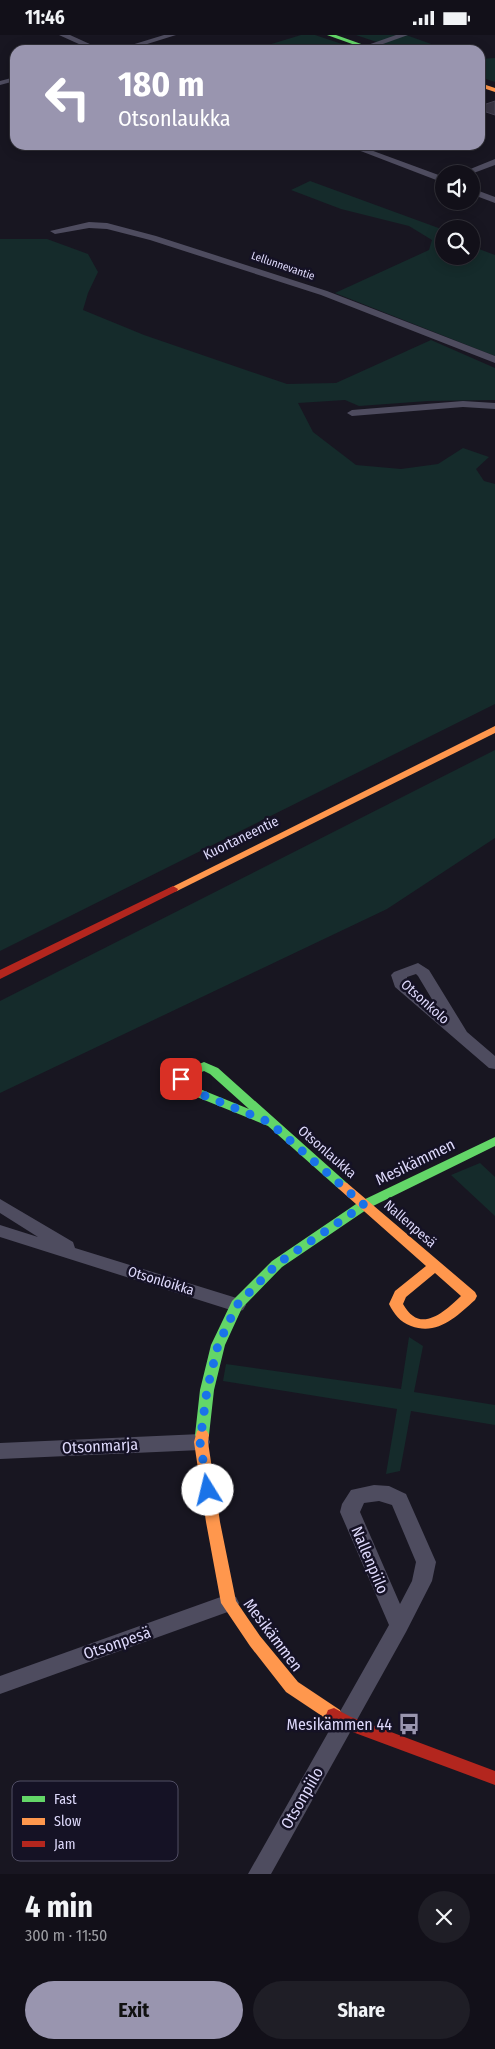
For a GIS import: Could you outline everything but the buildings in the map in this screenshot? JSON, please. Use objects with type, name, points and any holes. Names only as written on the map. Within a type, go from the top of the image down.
[{"type":"main road","points":[[330,35],[359,45]]},
{"type":"main road","name":"Kuortaneentie","points":[[0,975],[495,729]]},
{"type":"main road","name":"Otsonlaukka","points":[[269,1122],[186,1088],[180,1083],[182,1076],[204,1066],[214,1071],[364,1205]]},
{"type":"main road","name":"Mesikämmen","points":[[495,1141],[364,1205],[277,1264],[237,1305],[218,1345],[207,1390],[200,1442],[212,1522],[229,1603],[255,1641],[292,1687],[345,1721],[495,1778]]},
{"type":"main road","name":"Nallenpesä","points":[[364,1205],[470,1296],[438,1323],[429,1327],[418,1326],[399,1313],[396,1303],[400,1294],[435,1266]]},
{"type":"street","points":[[63,35],[87,45]]},
{"type":"street","points":[[137,45],[172,35]]},
{"type":"street","points":[[380,45],[404,35]]},
{"type":"street","points":[[363,150],[435,177]]},
{"type":"street","points":[[480,167],[495,162]]},
{"type":"street","points":[[480,194],[495,200]]},
{"type":"street","name":"Lellunnevantie","points":[[55,231],[83,226],[107,226],[153,238],[324,293],[495,360]]},
{"type":"street","points":[[352,413],[453,404],[495,406]]},
{"type":"street","name":"Otsonkolo","points":[[462,1035],[495,1064]]},
{"type":"street","name":"Otsonloikka","points":[[0,1205],[86,1257]]},
{"type":"street","name":"Otsonloikka","points":[[0,1231],[237,1305]]},
{"type":"street","name":"Otsonmarja","points":[[0,1451],[200,1442]]},
{"type":"street","name":"Nallenpiilo","points":[[345,1721],[399,1626],[422,1581],[426,1563],[399,1500],[391,1493],[382,1492],[358,1496],[352,1504],[350,1512],[399,1626]]},
{"type":"street","name":"Otsonpesä","points":[[2,1685],[229,1603]]},
{"type":"street","name":"Otsonpiilo","points":[[258,1874],[345,1721]]},
{"type":"green space","points":[[301,35],[315,35],[345,45],[268,45]]},
{"type":"green space","points":[[356,35],[406,35],[434,45],[385,45]]},
{"type":"green space","points":[[495,58],[495,82],[485,79],[485,59]]},
{"type":"green space","points":[[310,181],[435,227],[435,265],[480,265],[480,249],[495,255],[495,356],[335,293],[429,250],[432,240],[409,226],[341,209],[291,190]]},
{"type":"green space","points":[[0,239],[47,239],[88,254],[98,272],[88,293],[83,310],[144,335],[287,384],[336,383],[431,340],[495,368],[495,400],[428,401],[359,406],[345,400],[298,403],[313,432],[356,465],[401,469],[438,464],[463,448],[489,457],[476,469],[484,481],[495,484],[495,704],[0,951]]},
{"type":"green space","points":[[495,750],[495,838],[387,909],[0,1093],[0,1001]]},
{"type":"green space","points":[[480,1163],[495,1177],[495,1216],[451,1175]]},
{"type":"green space","points":[[409,1337],[423,1346],[414,1392],[495,1405],[495,1425],[411,1411],[400,1471],[386,1474],[397,1409],[223,1381],[226,1364],[401,1389]]},
{"type":"traffic: fast","points":[[330,35],[360,45]]},
{"type":"traffic: fast","points":[[269,1122],[186,1088],[180,1083],[182,1076],[204,1066],[214,1071],[343,1186]]},
{"type":"traffic: fast","points":[[202,1435],[207,1390],[218,1345],[237,1305],[277,1264],[364,1205],[495,1141]]},
{"type":"traffic: slow","points":[[485,87],[495,90]]},
{"type":"traffic: slow","points":[[173,889],[495,729]]},
{"type":"traffic: slow","points":[[343,1186],[470,1296],[444,1319],[429,1325],[420,1324],[405,1316],[396,1304],[400,1294],[435,1266]]},
{"type":"traffic: slow","points":[[202,1435],[201,1442],[213,1522],[229,1603],[255,1641],[292,1687],[334,1715]]},
{"type":"traffic: jam","points":[[0,975],[173,889]]},
{"type":"traffic: jam","points":[[334,1715],[345,1722],[495,1778]]},
{"type":"place","name":"Mesikämmen 44","points":[[409,1724]]},
{"type":"route","points":[[181,1079],[180,1083],[186,1088],[269,1122],[364,1205],[277,1264],[237,1305],[218,1345],[207,1390],[200,1442],[208,1490]]}]
